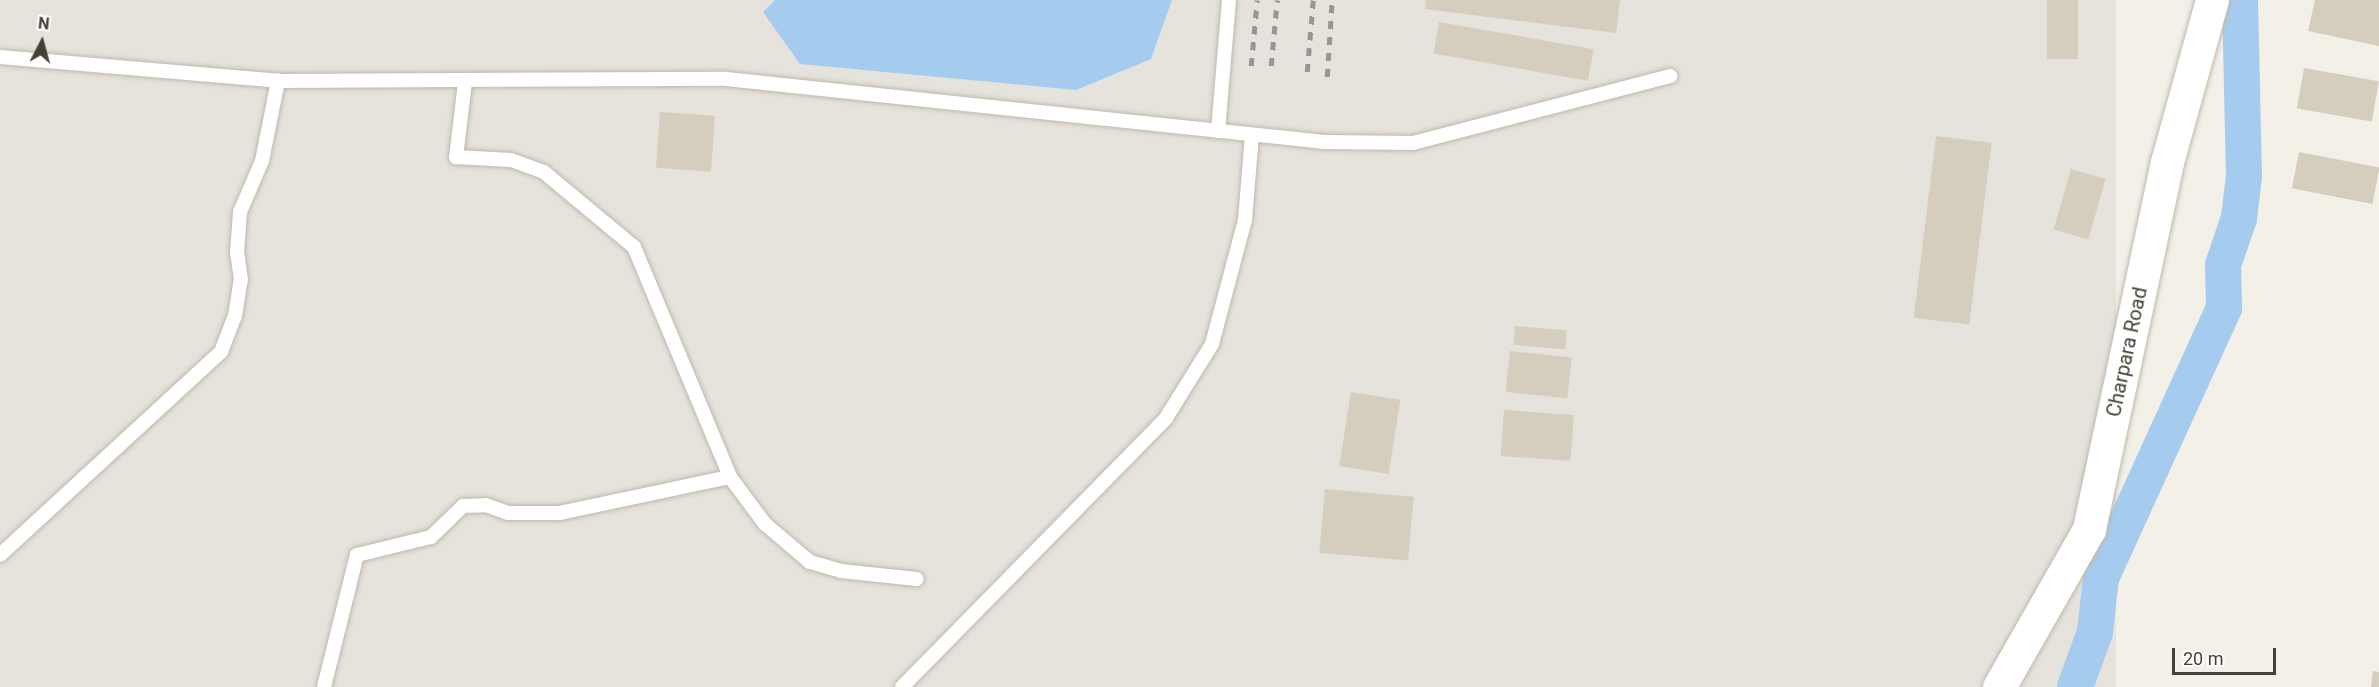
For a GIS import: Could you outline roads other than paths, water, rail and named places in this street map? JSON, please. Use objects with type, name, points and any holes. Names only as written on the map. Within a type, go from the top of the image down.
[{"type":"street","name":"Charpara Road","points":[[1999,687],[2089,529],[2168,162],[2212,0]]},
{"type":"lane","points":[[1218,131],[1228,0]]},
{"type":"lane","points":[[0,57],[278,81],[465,82],[726,79],[1252,135],[1413,143],[1670,76]]},
{"type":"lane","points":[[0,555],[220,352],[241,280],[237,254],[240,212],[262,161],[278,81]]},
{"type":"lane","points":[[465,82],[456,157],[511,160],[544,172],[634,247],[730,477],[765,524],[810,562],[841,571],[917,579]]},
{"type":"lane","points":[[902,687],[1166,418],[1212,345],[1245,220],[1252,135]]},
{"type":"lane","points":[[324,687],[357,555],[431,537],[463,506],[486,505],[508,513],[560,513],[730,477]]},
{"type":"water","points":[[775,0],[1172,0],[1151,59],[1076,90],[800,64],[763,12]]},
{"type":"waterway","points":[[2075,687],[2095,632],[2101,578],[2224,308],[2223,265],[2239,218],[2244,176],[2240,0]]},
{"type":"railway","points":[[1251,66],[1257,0]]},
{"type":"railway","points":[[1271,66],[1277,0]]},
{"type":"railway","points":[[1307,72],[1313,0]]},
{"type":"railway","points":[[1327,77],[1332,0]]}]
